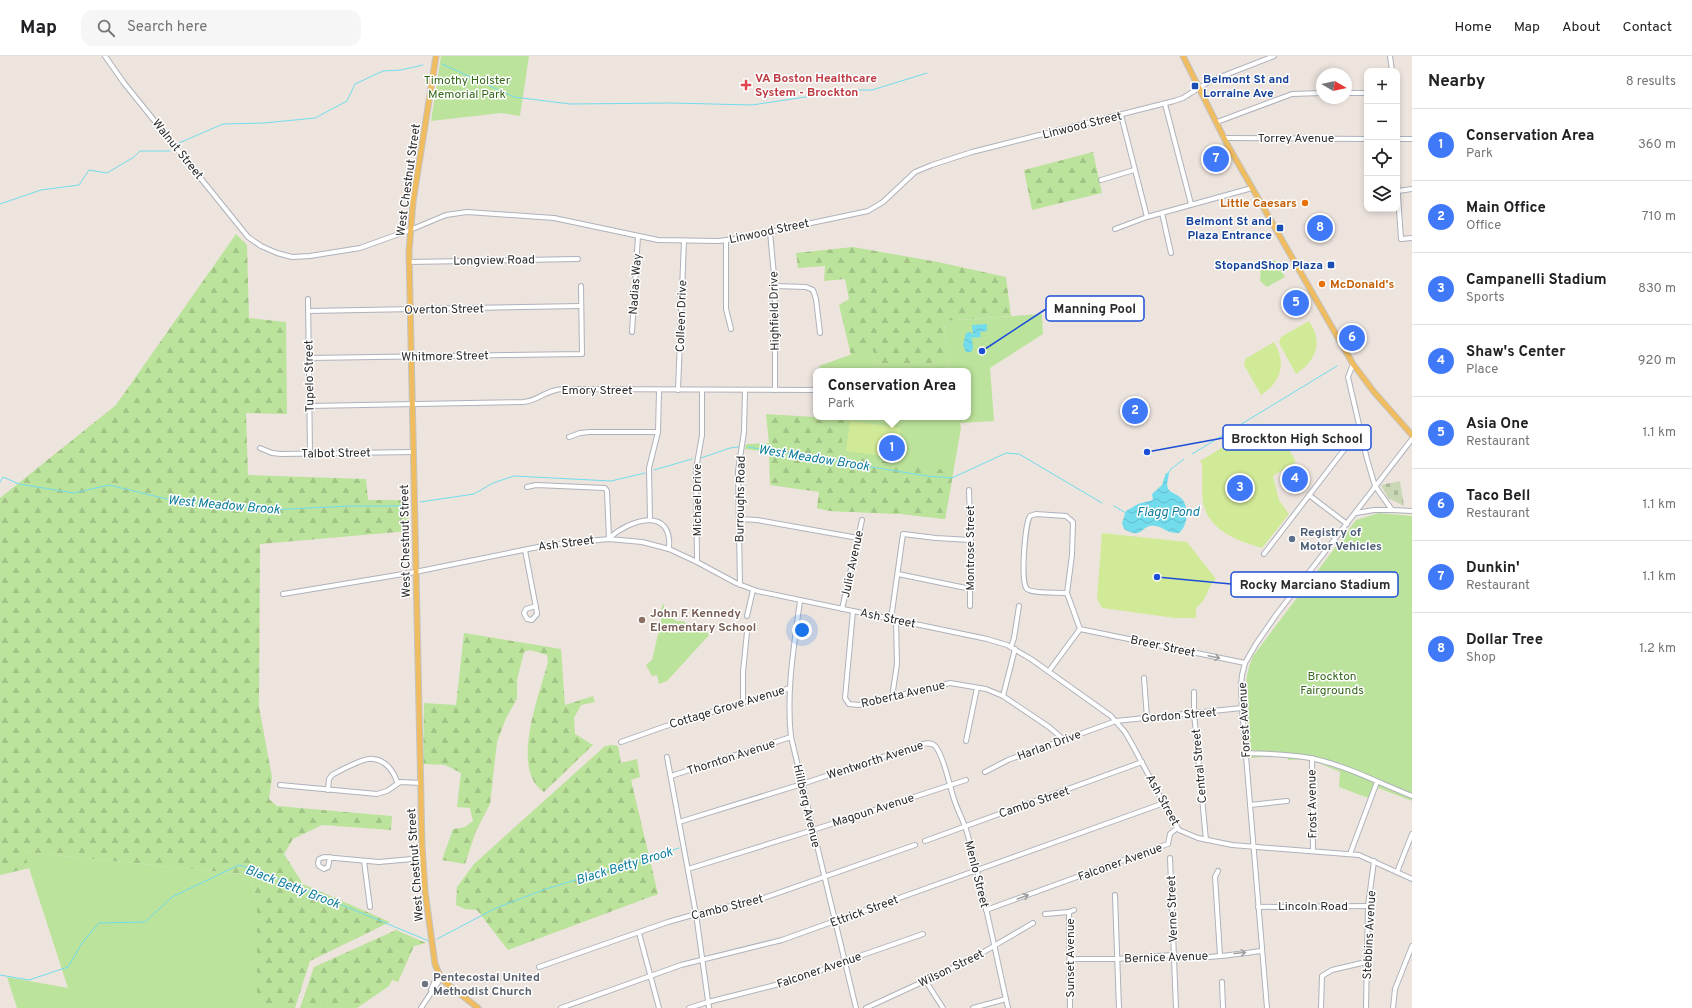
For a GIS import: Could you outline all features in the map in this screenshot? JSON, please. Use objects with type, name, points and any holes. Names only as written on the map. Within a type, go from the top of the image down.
[{"type":"main road","name":"West Chestnut Street","points":[[436,56],[414,192],[410,230],[410,309],[415,572],[419,665],[423,858],[435,964],[441,978]]},
{"type":"main road","points":[[1183,56],[1224,138],[1352,364],[1374,392],[1412,435]]},
{"type":"main road","points":[[441,978],[478,1008]]},
{"type":"street","name":"Walnut Street","points":[[106,56],[124,83],[212,191],[243,232],[252,241]]},
{"type":"street","name":"Linwood Street","points":[[252,241],[277,253],[304,257],[360,248],[449,214],[467,212],[554,218],[658,240],[726,240],[770,232],[871,209],[883,202],[915,172],[932,165],[972,152],[1165,104],[1183,98],[1210,81],[1274,56]]},
{"type":"street","points":[[1390,56],[1392,68]]},
{"type":"street","points":[[1217,122],[1292,94],[1316,93]]},
{"type":"street","points":[[1352,93],[1364,93]]},
{"type":"street","points":[[1165,104],[1191,204]]},
{"type":"street","points":[[1121,115],[1147,217]]},
{"type":"street","name":"Torrey Avenue","points":[[1224,138],[1364,139]]},
{"type":"street","points":[[1400,139],[1412,139]]},
{"type":"street","points":[[1101,180],[1134,170]]},
{"type":"street","points":[[1115,229],[1147,217],[1252,188]]},
{"type":"street","points":[[1400,191],[1412,189]]},
{"type":"street","points":[[1399,212],[1401,239],[1412,238]]},
{"type":"street","points":[[1162,213],[1171,254]]},
{"type":"street","name":"Highfield Drive","points":[[770,232],[775,286],[775,390]]},
{"type":"street","name":"Nadias Way","points":[[632,332],[638,236]]},
{"type":"street","points":[[726,240],[726,309],[731,329]]},
{"type":"street","name":"Colleen Drive","points":[[678,390],[684,241]]},
{"type":"street","name":"Longview Road","points":[[410,262],[578,259]]},
{"type":"street","points":[[581,286],[581,306]]},
{"type":"street","points":[[775,286],[806,287],[813,290],[815,294],[820,333]]},
{"type":"street","name":"Tupelo Street","points":[[308,299],[310,453]]},
{"type":"street","name":"Overton Street","points":[[308,311],[581,306]]},
{"type":"street","name":"Whitmore Street","points":[[309,358],[582,354],[581,306]]},
{"type":"street","points":[[1352,364],[1348,377],[1375,486],[1392,510]]},
{"type":"street","name":"Emory Street","points":[[310,406],[523,402],[533,400],[548,391],[563,389],[813,390]]},
{"type":"street","points":[[650,519],[649,468],[658,432],[659,390]]},
{"type":"street","name":"Michael Drive","points":[[697,562],[696,469],[702,434],[702,390]]},
{"type":"street","name":"Burroughs Road","points":[[740,585],[738,471],[744,432],[744,390]]},
{"type":"street","points":[[1264,554],[1360,429]]},
{"type":"street","points":[[569,437],[590,432],[658,432]]},
{"type":"street","name":"Forest Avenue","points":[[1267,1008],[1242,708],[1241,684],[1245,663],[1269,624],[1412,439]]},
{"type":"street","name":"Talbot Street","points":[[260,448],[276,454],[413,452]]},
{"type":"street","points":[[527,487],[536,485],[605,488],[607,491],[609,539]]},
{"type":"street","name":"Montrose Street","points":[[969,490],[972,583],[970,587],[970,606]]},
{"type":"street","points":[[1309,494],[1347,524]]},
{"type":"street","points":[[1356,512],[1374,510],[1412,511]]},
{"type":"street","points":[[1049,671],[1080,629],[1067,593],[1074,529],[1073,521],[1069,517],[1032,515],[1029,517],[1026,526],[1023,573],[1025,585],[1027,589],[1034,591],[1067,593]]},
{"type":"street","points":[[609,539],[623,528],[650,519],[659,522],[664,527],[669,537],[669,549]]},
{"type":"street","points":[[739,519],[753,520],[858,538]]},
{"type":"street","name":"Julie Avenue","points":[[842,609],[862,520]]},
{"type":"street","points":[[891,619],[904,534],[971,540]]},
{"type":"street","name":"Ash Street","points":[[283,594],[415,572],[571,541],[609,539],[642,542],[669,549],[740,585],[753,590],[987,639],[1013,648],[1049,671],[1105,711],[1116,721],[1129,738],[1177,828],[1186,834],[1226,844],[1359,855],[1412,879]]},
{"type":"street","points":[[525,550],[536,606]]},
{"type":"street","points":[[898,574],[966,588],[970,587]]},
{"type":"street","points":[[747,616],[753,590]]},
{"type":"street","name":"Hillberg Avenue","points":[[800,601],[790,688],[789,716],[791,737],[856,1008]]},
{"type":"street","points":[[1004,696],[1019,606]]},
{"type":"street","name":"Roberta Avenue","points":[[853,611],[844,698],[848,704],[859,705],[946,683],[960,684],[1004,696],[1049,727],[1063,739]]},
{"type":"street","points":[[892,697],[897,664],[896,620]]},
{"type":"street","name":"Breer Street","points":[[1080,629],[1245,663]]},
{"type":"street","points":[[743,701],[743,672],[747,632]]},
{"type":"street","points":[[1144,678],[1148,718]]},
{"type":"street","name":"Cottage Grove Avenue","points":[[621,742],[743,701],[790,688]]},
{"type":"street","points":[[966,741],[978,688]]},
{"type":"street","name":"Central Street","points":[[1194,692],[1194,713],[1206,840]]},
{"type":"street","name":"Gordon Street","points":[[1116,721],[1242,708]]},
{"type":"street","name":"Harlan Drive","points":[[985,772],[1008,760],[1116,721]]},
{"type":"street","name":"Thornton Avenue","points":[[671,776],[791,737]]},
{"type":"street","name":"Wentworth Avenue","points":[[679,822],[802,784],[919,745],[928,743],[933,745]]},
{"type":"street","name":"Menlo Street","points":[[933,745],[937,748],[942,759],[956,807],[965,827],[977,870],[1008,1008]]},
{"type":"street","points":[[1246,753],[1312,758],[1343,768],[1412,796]]},
{"type":"street","points":[[667,757],[696,914],[709,1008]]},
{"type":"street","points":[[328,790],[329,779],[332,775],[372,758],[389,768],[397,782]]},
{"type":"street","name":"Frost Avenue","points":[[1312,758],[1313,850]]},
{"type":"street","name":"Cambo Street","points":[[925,841],[1142,762]]},
{"type":"street","name":"Magoun Avenue","points":[[688,869],[966,780]]},
{"type":"street","points":[[280,785],[377,794],[387,791],[397,782],[421,783]]},
{"type":"street","points":[[1350,854],[1377,782]]},
{"type":"street","points":[[1250,805],[1287,801]]},
{"type":"street","name":"Ettrick Street","points":[[561,1008],[650,976],[703,959],[782,940],[835,922],[1164,803]]},
{"type":"street","name":"Falconer Avenue","points":[[986,910],[1168,844],[1170,834],[1177,828]]},
{"type":"street","points":[[1397,872],[1412,834]]},
{"type":"street","name":"Cambo Street","points":[[539,967],[696,914],[755,901],[825,878],[915,845]]},
{"type":"street","points":[[330,857],[379,862],[423,858]]},
{"type":"street","name":"Verne Street","points":[[1170,858],[1176,1008]]},
{"type":"street","points":[[364,861],[370,907]]},
{"type":"street","name":"Stebbins Avenue","points":[[1366,1008],[1368,906],[1374,861]]},
{"type":"street","points":[[1218,871],[1215,877],[1220,955]]},
{"type":"street","points":[[1115,894],[1119,1008]]},
{"type":"street","name":"Lincoln Road","points":[[1258,907],[1368,906]]},
{"type":"street","name":"Sunset Avenue","points":[[1045,914],[1072,911],[1070,1008]]},
{"type":"street","name":"Wilson Street","points":[[866,1008],[963,963],[1033,923]]},
{"type":"street","points":[[639,933],[659,1008]]},
{"type":"street","name":"Falconer Avenue","points":[[689,1008],[793,981],[923,934]]},
{"type":"street","points":[[1393,1008],[1395,989],[1412,946]]},
{"type":"street","name":"Bernice Avenue","points":[[1070,960],[1118,959],[1174,955],[1180,957],[1262,951]]},
{"type":"street","points":[[1321,1008],[1322,976],[1332,970],[1366,962]]},
{"type":"street","points":[[421,1008],[441,978]]},
{"type":"street","points":[[925,980],[943,1008]]},
{"type":"street","points":[[1222,982],[1223,1008]]},
{"type":"street","points":[[973,1008],[1006,999]]},
{"type":"green space","name":"Timothy Holster Memorial Park","points":[[441,56],[529,56],[520,116],[501,113],[431,121]]},
{"type":"green space","points":[[1093,152],[1102,193],[1032,210],[1024,170]]},
{"type":"green space","points":[[236,234],[247,245],[249,318],[286,322],[287,414],[246,413],[248,475],[366,479],[368,500],[408,500],[409,531],[260,544],[259,707],[272,777],[269,799],[277,806],[392,816],[391,830],[322,825],[293,839],[284,854],[303,884],[390,922],[310,961],[295,1008],[257,1008],[257,901],[251,875],[24,852],[29,868],[0,875],[0,498],[116,405]]},
{"type":"green space","points":[[853,247],[938,262],[1006,277],[1011,316],[944,321],[948,368],[879,368],[872,348],[851,355],[839,305],[849,299],[845,279],[824,281],[825,266],[798,268],[796,253]]},
{"type":"green space","points":[[1275,260],[1285,277],[1267,287],[1260,281],[1261,267]]},
{"type":"green space","points":[[1042,314],[1043,334],[990,368],[994,421],[960,423],[961,428],[945,519],[902,514],[830,511],[817,508],[831,420],[971,420],[971,368],[948,368],[944,321]]},
{"type":"green space","points":[[1309,321],[1316,336],[1316,350],[1309,363],[1296,374],[1279,343],[1281,337]]},
{"type":"green space","points":[[1274,342],[1280,358],[1280,372],[1273,384],[1261,395],[1244,365],[1245,359]]},
{"type":"green space","points":[[872,347],[879,368],[820,368],[819,366]]},
{"type":"green space","points":[[766,414],[813,417],[813,420],[846,420],[840,455],[947,470],[954,468],[945,519],[902,514],[830,511],[817,508],[819,492],[770,485],[769,452],[745,449],[746,444],[769,443]]},
{"type":"green space","points":[[850,421],[901,428],[896,458],[846,451]]},
{"type":"green space","points":[[1263,423],[1274,440],[1281,436],[1296,462],[1273,476],[1279,500],[1289,514],[1262,548],[1228,535],[1220,530],[1208,516],[1203,503],[1202,464],[1200,461]]},
{"type":"green space","points":[[1400,481],[1404,506],[1388,498],[1381,485]]},
{"type":"green space","name":"Brockton Fairgrounds","points":[[1379,513],[1412,516],[1412,801],[1373,786],[1368,798],[1339,787],[1340,772],[1309,759],[1288,760],[1288,755],[1251,758],[1248,733],[1245,694],[1246,681],[1253,656],[1356,520]]},
{"type":"green space","points":[[1102,533],[1187,542],[1216,579],[1210,586],[1203,601],[1196,608],[1196,618],[1175,618],[1102,608],[1097,599]]},
{"type":"green space","points":[[663,603],[665,610],[676,621],[682,621],[710,634],[667,681],[659,684],[657,675],[652,676],[646,665],[652,660],[661,622],[661,610]]},
{"type":"green space","points":[[464,633],[561,649],[565,705],[593,696],[595,702],[581,705],[574,718],[575,734],[593,745],[544,792],[534,781],[529,767],[528,749],[534,711],[548,662],[547,655],[530,650],[524,652],[517,680],[517,699],[506,718],[497,742],[490,804],[476,831],[465,864],[442,860],[453,829],[465,827],[473,821],[470,808],[457,807],[461,773],[445,765],[423,764],[424,703],[456,705]]},
{"type":"green space","points":[[605,746],[618,746],[621,763],[637,759],[640,777],[631,780],[658,894],[508,950],[477,910],[465,909],[456,905],[457,887],[474,864]]},
{"type":"green space","points":[[0,795],[24,852],[251,875],[257,901],[257,1008],[17,1008],[7,977],[68,988],[29,868],[0,875]]},
{"type":"green space","points":[[396,930],[426,943],[414,946],[398,982],[392,980],[389,986],[357,1008],[300,1008],[314,967]]},
{"type":"water","points":[[987,324],[987,331],[980,332],[981,337],[969,338],[972,339],[973,348],[971,352],[966,352],[963,345],[966,333],[970,332],[973,335],[972,325]]},
{"type":"water","name":"Flagg Pond","points":[[1166,473],[1169,473],[1167,484],[1168,489],[1178,495],[1186,506],[1187,516],[1182,530],[1179,533],[1175,533],[1155,526],[1150,526],[1139,533],[1135,533],[1124,529],[1122,523],[1126,511],[1138,504],[1153,500],[1152,494],[1162,485]]},
{"type":"waterway","points":[[442,64],[514,97],[570,104],[673,103],[752,105],[852,90],[872,90],[927,73]]},
{"type":"waterway","points":[[179,143],[223,124],[264,123],[315,118],[347,101],[355,84],[383,71],[401,70],[423,65]]},
{"type":"waterway","points":[[0,204],[41,190],[79,185],[89,170],[107,173],[134,157],[140,151],[170,151]]},
{"type":"waterway","name":"West Meadow Brook","points":[[1192,454],[1337,366]]},
{"type":"waterway","name":"West Meadow Brook","points":[[701,458],[730,448],[739,447]]},
{"type":"waterway","name":"West Meadow Brook","points":[[748,447],[927,476],[952,478],[1006,453],[1019,454],[1102,503]]},
{"type":"waterway","name":"West Meadow Brook","points":[[654,470],[692,459]]},
{"type":"waterway","name":"West Meadow Brook","points":[[1168,473],[1184,459]]},
{"type":"waterway","name":"West Meadow Brook","points":[[420,502],[474,494],[493,483],[514,476],[611,481],[645,473]]},
{"type":"waterway","name":"West Meadow Brook","points":[[0,482],[3,477],[19,484],[74,493],[109,485],[175,501],[227,503],[270,510],[350,506],[399,506],[407,504]]},
{"type":"waterway","name":"West Meadow Brook","points":[[1114,506],[1126,513]]},
{"type":"waterway","name":"Black Betty Brook","points":[[437,939],[496,908],[546,889],[679,848]]},
{"type":"waterway","name":"Black Betty Brook","points":[[0,975],[29,980],[68,967],[82,943],[99,923],[145,922],[172,897],[239,865],[260,871],[429,941]]},
{"type":"place","name":"VA Boston Healthcare System - Brockton","points":[[746,85]]},
{"type":"place","name":"Belmont St and Lorraine Ave","points":[[1195,86]]},
{"type":"place","name":"Dunkin'","points":[[1216,159]]},
{"type":"place","name":"Little Caesars","points":[[1305,203]]},
{"type":"place","name":"Belmont St and Plaza Entrance","points":[[1280,228]]},
{"type":"place","name":"Dollar Tree","points":[[1320,228]]},
{"type":"place","name":"StopandShop Plaza","points":[[1331,265]]},
{"type":"place","name":"McDonald's","points":[[1322,284]]},
{"type":"place","name":"Asia One","points":[[1296,303]]},
{"type":"place","name":"Taco Bell","points":[[1352,338]]},
{"type":"place","name":"Manning Pool","points":[[982,351]]},
{"type":"place","name":"Main Office","points":[[1135,411]]},
{"type":"place","name":"Conservation Area","points":[[892,448]]},
{"type":"place","name":"Brockton High School","points":[[1147,452]]},
{"type":"place","name":"Shaw's Center","points":[[1295,479]]},
{"type":"place","name":"Campanelli Stadium","points":[[1240,488]]},
{"type":"place","name":"Registry of Motor Vehicles","points":[[1292,539]]},
{"type":"place","name":"Rocky Marciano Stadium","points":[[1157,577]]},
{"type":"place","name":"John F. Kennedy Elementary School","points":[[642,620]]},
{"type":"place","name":"Pentecostal United Methodist Church","points":[[425,984]]}]
